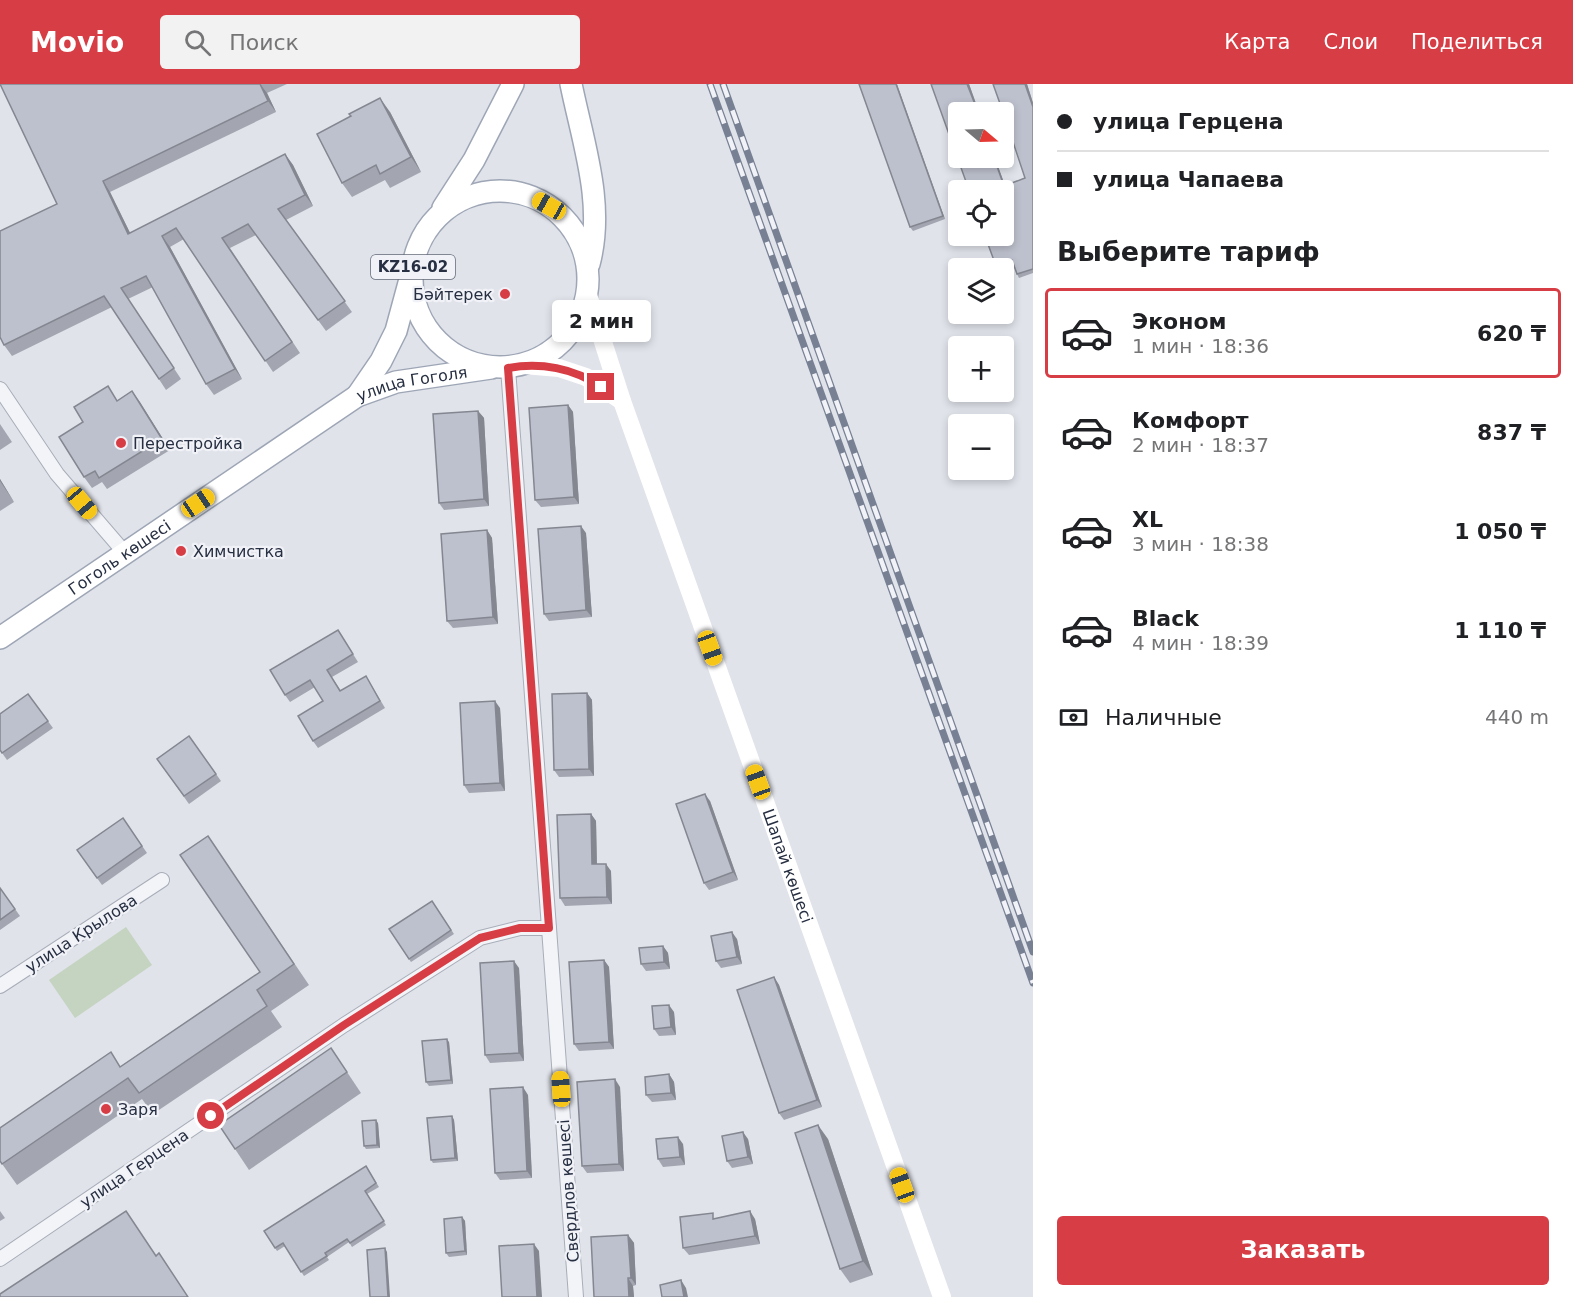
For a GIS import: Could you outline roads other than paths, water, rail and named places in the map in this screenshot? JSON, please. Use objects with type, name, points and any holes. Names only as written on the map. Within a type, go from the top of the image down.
[{"type":"main road","name":"KZ16-02","points":[[510,91],[474,160],[419,243],[411,274],[416,308],[432,337],[459,358],[474,364],[508,367],[546,354],[566,338],[576,324],[587,292],[588,268],[594,244],[595,194],[571,84]]},
{"type":"main road","name":"KZ16-02","points":[[438,216],[467,197],[483,192],[518,193],[534,198],[549,206],[568,223],[580,243],[588,268]]},
{"type":"main road","name":"улица Гоголя","points":[[357,396],[381,362],[396,331],[411,274]]},
{"type":"main road","name":"улица Гоголя","points":[[357,396],[396,382],[508,367]]},
{"type":"main road","name":"Гоголь көшесі","points":[[0,638],[357,396]]},
{"type":"street","name":"Шапай көшесі","points":[[587,292],[622,401],[942,1297]]},
{"type":"street","points":[[508,367],[560,368],[586,377],[622,401]]},
{"type":"street","name":"Свердлов көшесі","points":[[508,367],[576,1297]]},
{"type":"street","points":[[0,389],[57,474],[125,553]]},
{"type":"street","name":"улица Крылова","points":[[0,986],[162,880]]},
{"type":"street","name":"улица Герцена","points":[[0,1259],[344,1025],[480,938],[520,928],[549,928]]},
{"type":"railway","points":[[710,84],[1033,983]]},
{"type":"railway","points":[[723,84],[1033,952]]},
{"type":"place","name":"Бәйтерек","points":[[505,294]]},
{"type":"place","name":"Перестройка","points":[[121,443]]},
{"type":"place","name":"Химчистка","points":[[181,551]]},
{"type":"place","name":"Заря","points":[[106,1109]]}]
